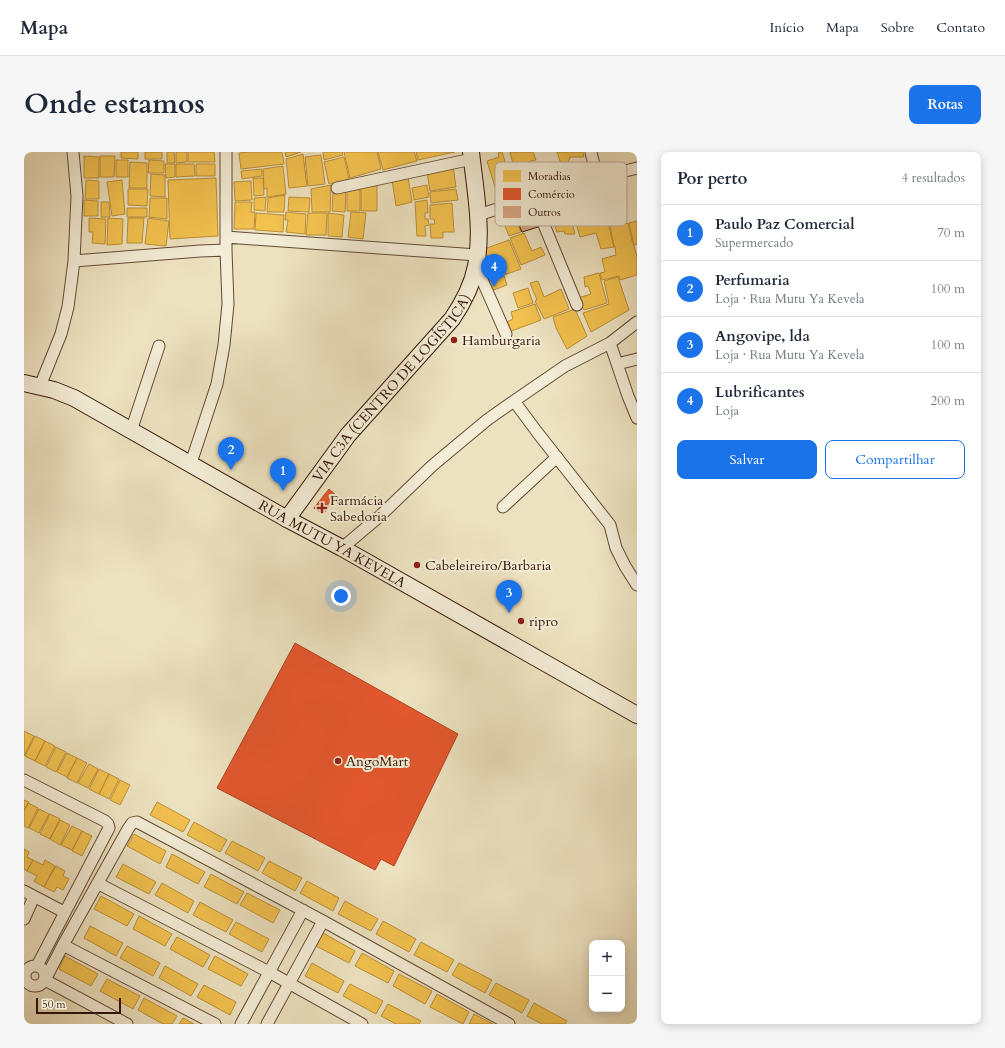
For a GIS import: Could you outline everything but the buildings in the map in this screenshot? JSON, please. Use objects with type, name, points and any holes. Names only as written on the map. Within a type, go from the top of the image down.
[{"type":"main road","name":"VIA C3A (CENTRO DE LOGÍSTICA)","points":[[287,519],[348,435],[452,320],[468,292],[477,261],[479,239],[472,156]]},
{"type":"main road","name":"RUA MUTU YA KEVELA","points":[[24,383],[54,390],[74,398],[637,715]]},
{"type":"street","points":[[40,386],[61,334],[68,308],[74,261],[77,196],[73,152]]},
{"type":"street","points":[[190,463],[217,384],[224,345],[228,304],[226,250],[226,152]]},
{"type":"street","points":[[591,152],[593,162]]},
{"type":"street","points":[[337,188],[472,156]]},
{"type":"street","points":[[627,170],[637,168]]},
{"type":"street","points":[[478,215],[495,210]]},
{"type":"street","points":[[545,226],[577,305]]},
{"type":"street","points":[[226,237],[477,261],[506,334]]},
{"type":"street","points":[[74,261],[226,250]]},
{"type":"street","points":[[342,548],[380,516],[433,465],[487,420],[565,366],[610,343],[637,322]]},
{"type":"street","points":[[610,343],[637,418]]},
{"type":"street","points":[[131,431],[159,346]]},
{"type":"street","points":[[617,364],[637,359]]},
{"type":"street","points":[[514,401],[610,525],[616,548],[637,585]]},
{"type":"street","points":[[503,507],[556,457]]},
{"type":"street","points":[[24,780],[108,824],[109,828],[64,912],[31,966],[26,971],[25,977],[28,983],[34,986],[41,985],[45,980],[63,945],[99,884],[132,823],[137,822],[303,910],[509,1024]]},
{"type":"street","points":[[99,884],[269,972],[362,1024]]},
{"type":"street","points":[[24,892],[64,912]]},
{"type":"street","points":[[24,919],[34,897]]},
{"type":"street","points":[[241,1024],[303,910]]},
{"type":"street","points":[[267,1024],[322,921]]},
{"type":"street","points":[[63,945],[215,1024]]},
{"type":"street","points":[[31,966],[44,971],[45,980]]},
{"type":"street","points":[[45,980],[127,1024]]},
{"type":"place","name":"Lubrificantes","points":[[494,287]]},
{"type":"place","name":"Hamburgaria","points":[[454,340]]},
{"type":"place","name":"Perfumaria","points":[[231,470]]},
{"type":"place","name":"Paulo Paz Comercial","points":[[283,491]]},
{"type":"place","name":"Farmácia Sabedoria","points":[[322,508]]},
{"type":"place","name":"Cabeleireiro/Barbaria","points":[[417,565]]},
{"type":"place","name":"Angovipe, lda","points":[[509,613]]},
{"type":"place","name":"ripro","points":[[521,621]]},
{"type":"place","name":"AngoMart","points":[[338,761]]}]
